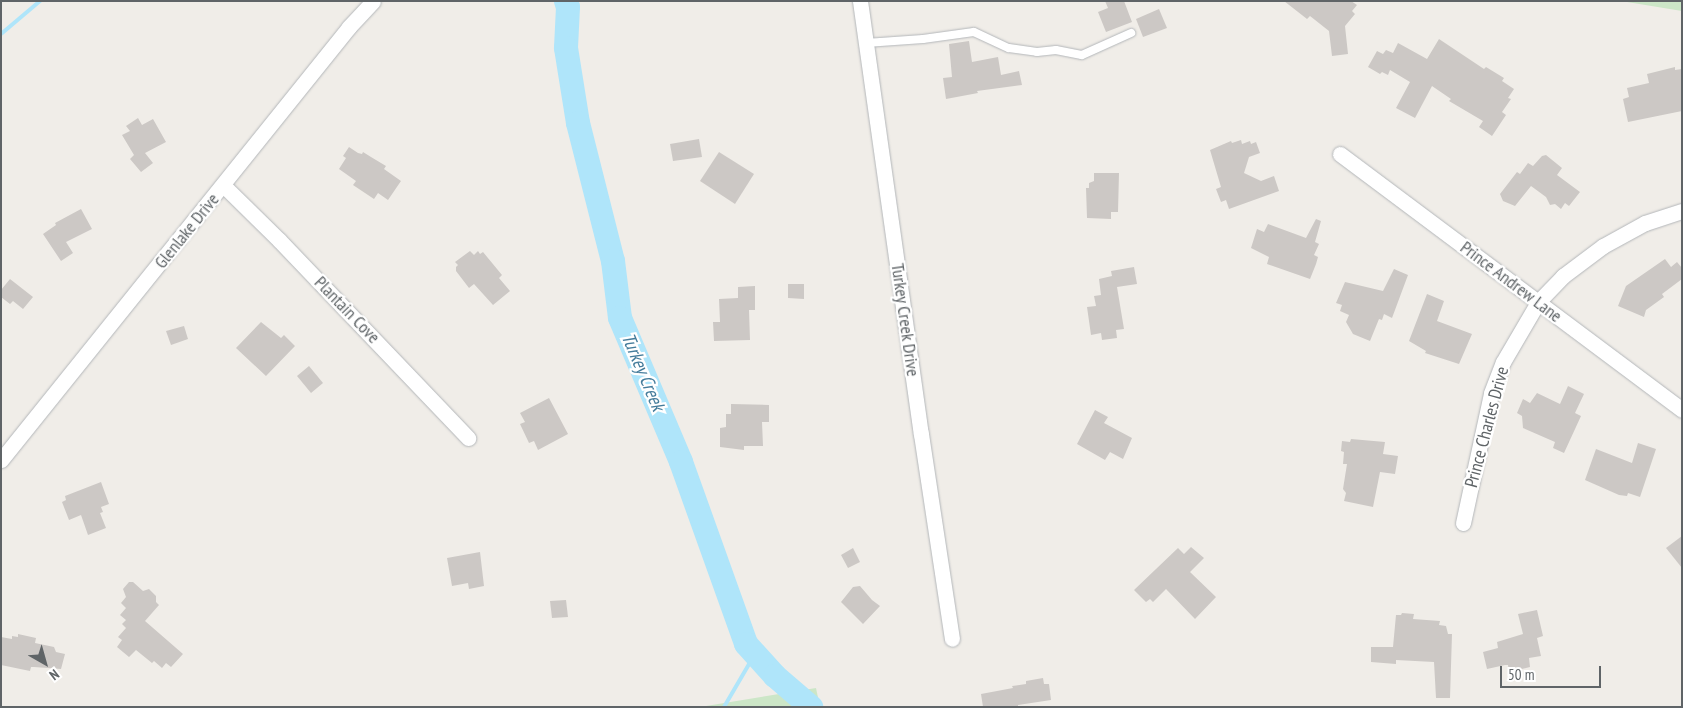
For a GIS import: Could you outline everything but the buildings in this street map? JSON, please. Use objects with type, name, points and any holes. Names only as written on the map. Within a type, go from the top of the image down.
[{"type":"street","name":"Glenlake Drive","points":[[1,460],[349,27],[373,1]]},
{"type":"street","name":"Turkey Creek Drive","points":[[860,1],[952,639]]},
{"type":"street","name":"Prince Andrew Lane","points":[[1340,154],[1682,410]]},
{"type":"street","name":"Plantain Cove","points":[[223,185],[286,247],[468,438]]},
{"type":"street","name":"Prince Charles Drive","points":[[1463,523],[1491,393],[1503,362],[1538,302],[1563,276],[1602,246],[1645,223],[1682,211]]},
{"type":"lane","points":[[866,43],[923,39],[974,32],[1009,48],[1037,52],[1056,50],[1082,56],[1131,33]]},
{"type":"green space","points":[[1621,1],[1682,1],[1682,11]]},
{"type":"green space","points":[[816,688],[820,707],[700,707]]},
{"type":"waterway","points":[[1,34],[40,1]]},
{"type":"waterway","name":"Turkey Creek","points":[[566,1],[568,7],[566,48],[578,123],[613,261],[620,318],[681,462],[746,644],[775,676],[811,707]]},
{"type":"waterway","points":[[724,707],[755,654]]}]
